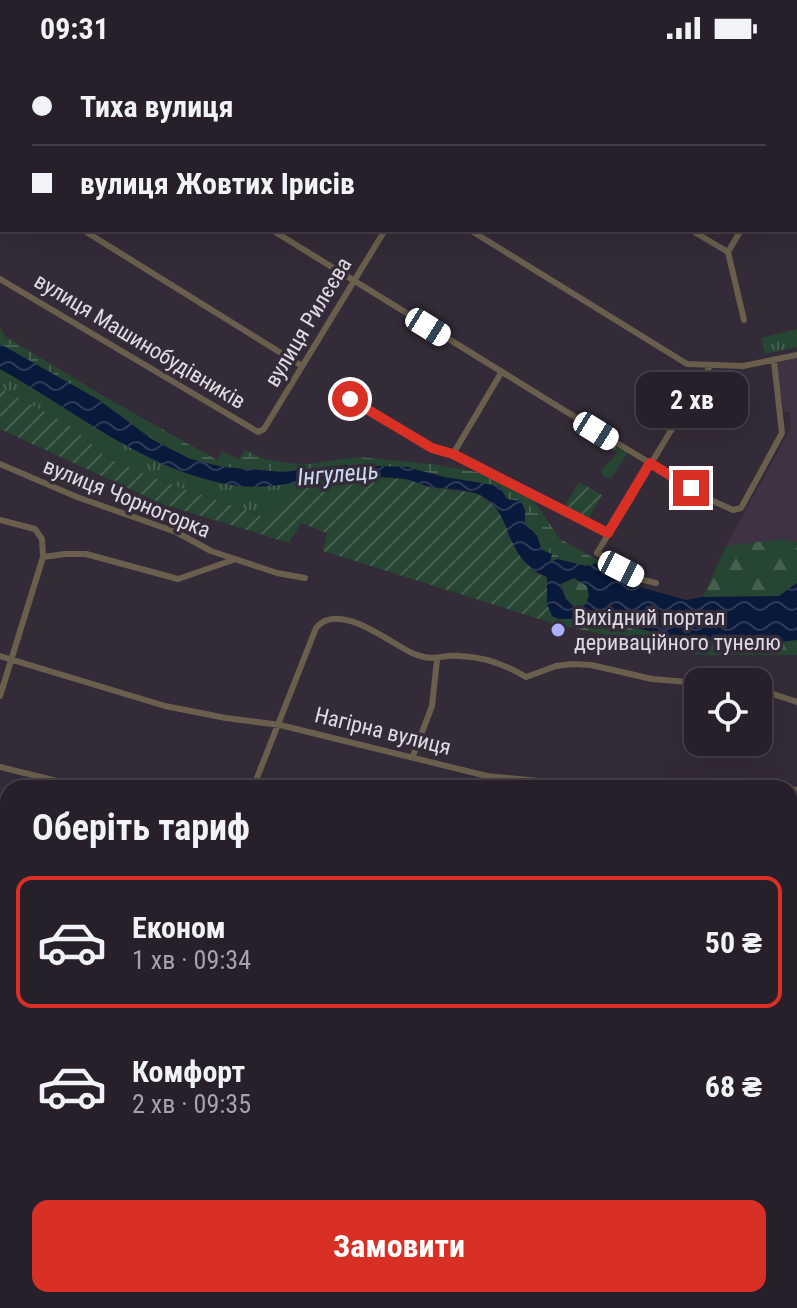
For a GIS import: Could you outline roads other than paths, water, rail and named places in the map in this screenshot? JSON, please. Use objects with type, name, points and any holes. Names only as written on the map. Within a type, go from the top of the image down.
[{"type":"street","points":[[86,232],[302,366]]},
{"type":"street","points":[[275,232],[725,508],[741,508],[782,433],[774,361]]},
{"type":"street","name":"вулиця Рилєєва","points":[[261,432],[384,232]]},
{"type":"street","points":[[473,232],[683,361],[710,366],[743,366],[797,355]]},
{"type":"street","points":[[694,232],[728,252]]},
{"type":"street","points":[[740,232],[728,252],[744,320]]},
{"type":"street","name":"вулиця Машинобудівників","points":[[0,279],[261,432]]},
{"type":"street","points":[[656,583],[640,579],[597,553],[710,366]]},
{"type":"street","points":[[453,454],[501,373]]},
{"type":"street","points":[[350,399],[432,448],[453,454],[608,533]]},
{"type":"street","name":"вулиця Чорногорка","points":[[0,464],[77,497],[176,532],[211,551],[305,578]]},
{"type":"street","points":[[0,520],[35,529],[42,539],[43,557],[0,696]]},
{"type":"street","points":[[43,557],[86,554],[178,579],[238,561]]},
{"type":"street","points":[[256,780],[316,628],[328,621],[357,623],[425,658],[437,660],[458,655],[485,660],[501,664],[526,677],[556,666],[580,664],[640,677],[684,682]]},
{"type":"street","name":"Нагірна вулиця","points":[[0,656],[165,706],[280,725],[487,776],[528,780]]},
{"type":"street","points":[[413,756],[432,706],[437,660]]},
{"type":"street","points":[[772,694],[797,702]]},
{"type":"street","points":[[0,767],[53,780]]},
{"type":"water","name":"Інгулець","points":[[0,344],[99,400],[153,440],[190,459],[223,467],[283,472],[346,465],[407,467],[499,486],[507,499],[521,501],[525,523],[537,536],[542,550],[552,554],[550,562],[557,559],[586,566],[601,562],[636,586],[686,600],[779,596],[797,583],[797,640],[761,644],[686,640],[595,618],[559,619],[552,616],[547,604],[547,577],[521,558],[497,509],[475,493],[382,477],[340,478],[260,487],[207,480],[176,469],[115,439],[0,369]],"holes":[[[574,578],[587,586],[589,595],[586,604],[576,609],[566,599],[560,584]]]},
{"type":"place","name":"Вихідний портал дериваційного тунелю","points":[[558,630]]}]
